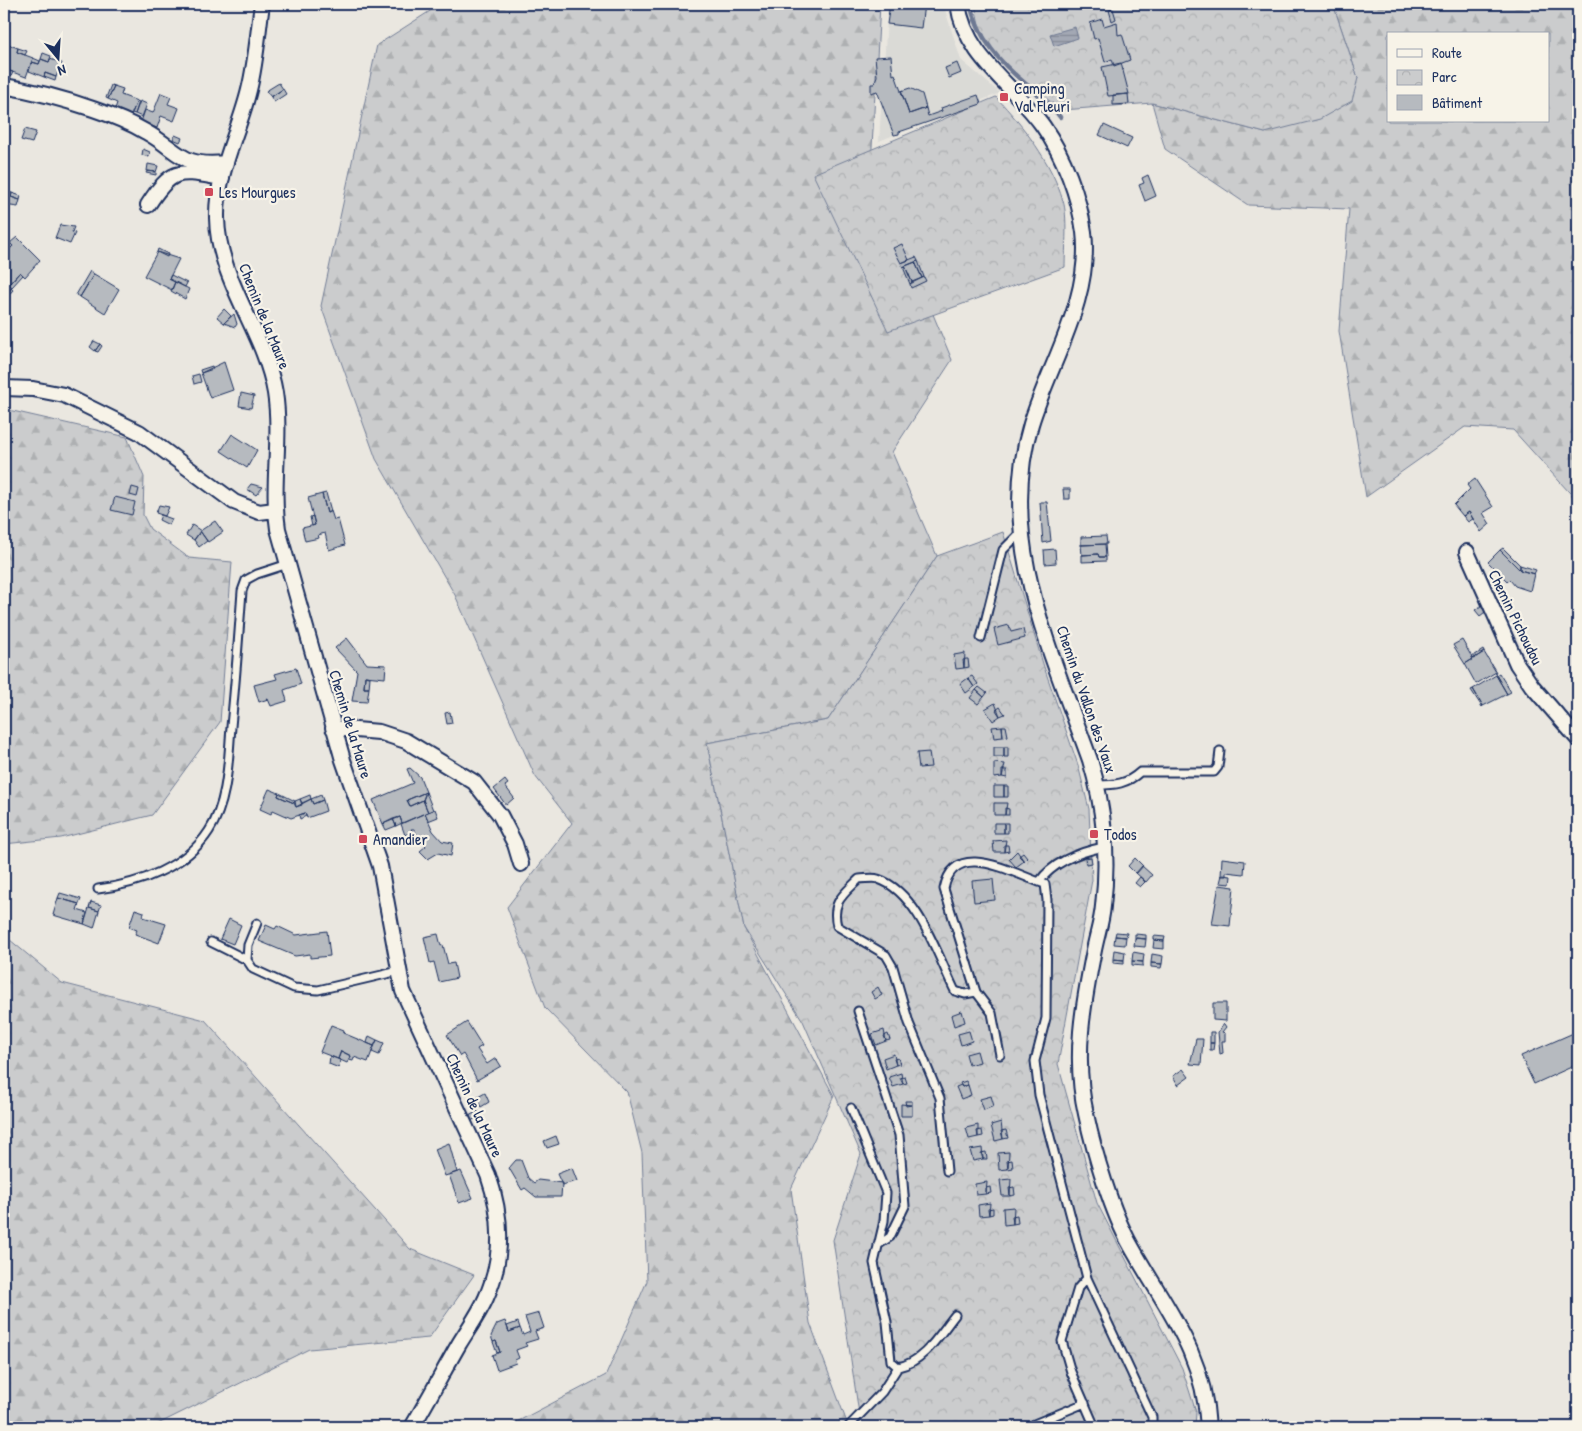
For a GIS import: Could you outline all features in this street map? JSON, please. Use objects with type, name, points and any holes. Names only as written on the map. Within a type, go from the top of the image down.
[{"type":"street","name":"Chemin de la Maure","points":[[262,4],[249,88],[222,178],[217,217],[220,244],[227,269],[269,368],[275,392],[277,417],[275,510],[333,728],[380,866],[403,991],[488,1175],[496,1197],[499,1221],[500,1247],[495,1271],[486,1298],[412,1427]]},
{"type":"street","name":"Chemin du Vallon des Vaux","points":[[958,4],[964,30],[976,50],[1034,115],[1053,144],[1068,175],[1081,215],[1084,234],[1084,258],[1078,298],[1044,384],[1026,444],[1020,500],[1022,532],[1033,598],[1098,785],[1104,847],[1104,906],[1083,1007],[1079,1042],[1080,1077],[1086,1114],[1095,1150],[1127,1238],[1173,1313],[1188,1344],[1206,1400],[1208,1427]]},
{"type":"street","points":[[4,86],[30,90],[93,109],[146,132],[187,160],[204,165],[226,163]]},
{"type":"street","points":[[148,205],[161,185],[172,175],[189,173],[222,178]]},
{"type":"street","points":[[4,388],[33,389],[64,395],[139,432],[234,502],[258,512],[275,510]]},
{"type":"street","name":"Chemin Pichoudou","points":[[1467,552],[1518,664],[1532,686],[1578,739]]},
{"type":"street","points":[[333,728],[379,732],[406,741],[474,782],[500,816],[515,844],[521,864]]},
{"type":"lane","points":[[981,638],[1003,550],[1022,532]]},
{"type":"lane","points":[[98,889],[131,883],[168,867],[189,854],[210,830],[223,798],[242,591],[246,580],[257,574],[288,564]]},
{"type":"lane","points":[[1098,785],[1118,785],[1130,781],[1140,772],[1214,772],[1218,767],[1220,751]]},
{"type":"lane","points":[[1039,882],[1048,870],[1082,851],[1104,847]]},
{"type":"lane","points":[[1000,1055],[992,1013],[976,992],[944,889],[946,876],[958,865],[968,860],[995,866],[1045,884],[1047,900],[1046,1018],[1035,1061],[1039,1095],[1087,1278],[1152,1418],[1152,1427]]},
{"type":"lane","points":[[947,1171],[940,1098],[909,1023],[893,967],[886,955],[838,926],[834,911],[840,898],[859,879],[878,879],[896,890],[910,902],[922,922],[955,991],[965,994],[976,992]]},
{"type":"lane","points":[[247,960],[248,945],[257,922]]},
{"type":"lane","points":[[211,942],[247,960],[253,969],[294,988],[318,990],[399,971]]},
{"type":"lane","points":[[858,1010],[899,1135],[906,1206],[890,1237],[878,1245]]},
{"type":"lane","points":[[851,1108],[886,1193],[884,1221],[874,1263],[887,1322],[890,1358],[898,1367]]},
{"type":"lane","points":[[1087,1278],[1078,1288],[1062,1341],[1071,1372],[1094,1425]]},
{"type":"lane","points":[[848,1427],[882,1392],[898,1367],[910,1364],[928,1350],[955,1315]]},
{"type":"lane","points":[[1034,1424],[1085,1403]]},
{"type":"shaded area","points":[[888,4],[946,4],[945,10],[961,60],[1000,93],[879,141]]},
{"type":"shaded area","points":[[1075,27],[1078,38],[1054,46],[1050,34]]},
{"type":"green space","points":[[441,4],[880,4],[871,165],[952,360],[892,452],[937,556],[828,720],[707,743],[744,928],[834,1096],[791,1189],[810,1323],[846,1420],[853,1427],[507,1427],[606,1375],[647,1281],[642,1153],[627,1092],[545,1008],[507,907],[572,823],[535,776],[455,595],[376,459],[321,306],[377,45]]},
{"type":"green space","points":[[975,4],[1333,4],[1358,78],[1352,101],[1320,119],[1265,133],[1152,103],[1063,110],[1038,93],[991,51],[978,21]]},
{"type":"green space","points":[[1333,4],[1578,4],[1578,502],[1513,430],[1465,427],[1366,497],[1339,331],[1349,209],[1248,205],[1165,149],[1152,103],[1265,133],[1358,78]]},
{"type":"green space","points":[[996,97],[1036,145],[1058,186],[1065,207],[1065,267],[888,331],[813,174]]},
{"type":"green space","points":[[4,409],[127,437],[144,477],[143,515],[150,529],[189,558],[232,562],[220,722],[152,815],[61,838],[4,844]]},
{"type":"green space","points":[[1003,532],[1044,667],[1078,765],[1089,809],[1092,880],[1058,1064],[1097,1203],[1182,1368],[1196,1412],[1195,1427],[861,1427],[833,1240],[861,1154],[803,1021],[744,928],[707,743],[828,720],[937,556]]},
{"type":"green space","points":[[4,935],[62,983],[205,1020],[410,1249],[474,1275],[429,1338],[309,1349],[155,1427],[4,1427]]},
{"type":"building","points":[[890,4],[924,4],[921,28],[887,24]]},
{"type":"building","points":[[1113,9],[1116,19],[1112,21],[1109,10]]},
{"type":"building","points":[[1102,19],[1104,26],[1117,22],[1118,35],[1122,34],[1130,60],[1114,66],[1112,59],[1105,62],[1098,38],[1094,39],[1090,23]]},
{"type":"building","points":[[10,45],[18,48],[17,52],[33,58],[26,77],[4,69],[4,61]]},
{"type":"building","points":[[18,48],[27,51],[25,55],[17,52]]},
{"type":"building","points":[[43,53],[51,56],[49,62],[41,59]]},
{"type":"building","points":[[891,56],[893,75],[895,74],[909,114],[926,108],[928,116],[942,111],[941,108],[978,95],[981,104],[894,135],[877,91],[871,93],[871,84],[874,84],[877,76],[875,57]]},
{"type":"building","points":[[33,58],[40,61],[39,64],[32,62]]},
{"type":"building","points":[[41,59],[49,62],[50,59],[62,63],[56,77],[45,73],[44,77],[29,71],[32,62],[39,64]]},
{"type":"building","points":[[957,63],[961,73],[949,78],[945,68]]},
{"type":"building","points":[[1121,63],[1129,94],[1108,96],[1102,67]]},
{"type":"building","points":[[4,69],[13,72],[10,79],[4,76]]},
{"type":"building","points":[[45,73],[56,77],[55,81],[44,77]]},
{"type":"building","points":[[279,83],[283,89],[271,97],[266,91]]},
{"type":"building","points":[[111,85],[114,86],[108,99],[106,98]]},
{"type":"building","points":[[114,86],[123,89],[121,95],[137,101],[130,118],[114,112],[117,103],[108,99]]},
{"type":"building","points":[[910,88],[922,94],[926,108],[909,114],[901,91]]},
{"type":"building","points":[[283,89],[286,94],[274,102],[271,97]]},
{"type":"building","points":[[161,93],[171,97],[168,104],[179,108],[174,121],[161,116],[157,128],[141,122],[145,110],[153,113]]},
{"type":"building","points":[[1128,94],[1129,104],[1113,105],[1113,95]]},
{"type":"building","points":[[137,101],[139,102],[135,114],[132,113]]},
{"type":"building","points":[[140,101],[147,104],[142,117],[135,114]]},
{"type":"building","points":[[1104,125],[1132,138],[1127,148],[1099,135]]},
{"type":"building","points":[[25,129],[36,132],[32,143],[21,140]]},
{"type":"building","points":[[175,135],[182,138],[180,142],[173,139]]},
{"type":"building","points":[[143,149],[150,152],[149,157],[142,155]]},
{"type":"building","points":[[148,164],[158,166],[156,172],[147,171]]},
{"type":"building","points":[[147,171],[156,172],[156,175],[146,173]]},
{"type":"building","points":[[1148,175],[1156,196],[1145,201],[1139,185],[1144,183],[1142,178]]},
{"type":"building","points":[[4,190],[12,193],[11,197],[20,200],[18,207],[4,205]]},
{"type":"building","points":[[12,193],[21,196],[20,200],[11,197]]},
{"type":"building","points":[[60,225],[74,227],[72,232],[75,233],[70,244],[55,238]]},
{"type":"building","points":[[17,237],[40,260],[25,277],[20,272],[9,284],[12,287],[4,296],[4,255],[13,246],[10,243]]},
{"type":"building","points":[[10,243],[13,246],[4,255],[4,250]]},
{"type":"building","points":[[902,244],[909,260],[901,263],[893,248]]},
{"type":"building","points":[[158,249],[168,254],[167,257],[157,252]]},
{"type":"building","points":[[157,252],[179,259],[169,279],[175,282],[172,290],[144,276]]},
{"type":"building","points":[[916,257],[918,261],[903,267],[901,263]]},
{"type":"building","points":[[918,261],[924,277],[922,278],[915,262]]},
{"type":"building","points":[[915,262],[922,278],[912,282],[905,266]]},
{"type":"building","points":[[905,266],[912,282],[910,284],[903,267]]},
{"type":"building","points":[[90,271],[94,274],[80,297],[76,295]]},
{"type":"building","points":[[20,272],[23,275],[12,287],[9,284]]},
{"type":"building","points":[[94,274],[119,289],[105,313],[80,297]]},
{"type":"building","points":[[171,275],[187,283],[185,287],[169,279]]},
{"type":"building","points":[[924,277],[926,281],[911,288],[910,284]]},
{"type":"building","points":[[175,282],[189,289],[185,299],[171,291]]},
{"type":"building","points":[[11,288],[13,290],[4,300],[4,296]]},
{"type":"building","points":[[224,309],[231,316],[224,323],[217,317]]},
{"type":"building","points":[[234,314],[237,324],[235,327],[224,323]]},
{"type":"building","points":[[94,341],[100,344],[95,351],[90,347]]},
{"type":"building","points":[[100,344],[102,346],[98,352],[95,351]]},
{"type":"building","points":[[224,362],[233,390],[210,398],[201,373]]},
{"type":"building","points":[[212,366],[213,369],[201,373],[200,370]]},
{"type":"building","points":[[199,374],[201,382],[194,384],[192,376]]},
{"type":"building","points":[[241,393],[254,396],[251,408],[239,406]]},
{"type":"building","points":[[232,434],[257,450],[247,468],[221,451]]},
{"type":"building","points":[[1475,479],[1493,507],[1483,513],[1490,524],[1481,532],[1469,512],[1463,516],[1454,505],[1470,489],[1467,485]]},
{"type":"building","points":[[251,484],[263,487],[256,495],[247,489]]},
{"type":"building","points":[[132,487],[139,489],[137,497],[130,495]]},
{"type":"building","points":[[1063,489],[1070,489],[1070,499],[1064,499]]},
{"type":"building","points":[[326,493],[331,511],[327,513],[322,494]]},
{"type":"building","points":[[322,494],[327,513],[331,511],[334,520],[338,519],[345,545],[329,550],[325,533],[318,535],[319,538],[305,541],[302,528],[315,525],[308,498]]},
{"type":"building","points":[[115,497],[135,502],[132,515],[111,510]]},
{"type":"building","points":[[1040,502],[1047,502],[1051,541],[1043,543]]},
{"type":"building","points":[[159,505],[169,507],[165,516],[156,513]]},
{"type":"building","points":[[1469,512],[1473,519],[1468,522],[1463,516]]},
{"type":"building","points":[[161,515],[172,519],[169,525],[159,520]]},
{"type":"building","points":[[313,516],[315,525],[312,526],[310,517]]},
{"type":"building","points":[[215,521],[223,532],[208,542],[200,531]]},
{"type":"building","points":[[192,525],[201,531],[194,540],[186,535]]},
{"type":"building","points":[[200,531],[207,541],[199,547],[194,540]]},
{"type":"building","points":[[1106,536],[1107,544],[1081,545],[1081,537]]},
{"type":"building","points":[[1105,544],[1106,557],[1099,557],[1098,554],[1082,555],[1081,545]]},
{"type":"building","points":[[1503,548],[1520,565],[1520,570],[1500,550]]},
{"type":"building","points":[[1055,549],[1056,563],[1045,564],[1044,550]]},
{"type":"building","points":[[1500,550],[1520,570],[1534,574],[1530,591],[1515,586],[1510,580],[1508,582],[1488,562]]},
{"type":"building","points":[[1098,554],[1099,557],[1106,557],[1106,561],[1082,562],[1082,555]]},
{"type":"building","points":[[1520,565],[1536,570],[1534,574],[1520,570]]},
{"type":"building","points":[[1484,604],[1489,609],[1480,616],[1475,610]]},
{"type":"building","points":[[1009,625],[1011,632],[1023,629],[1025,638],[998,645],[994,629]]},
{"type":"building","points":[[347,638],[367,664],[386,665],[385,678],[365,676],[364,688],[369,688],[367,702],[352,701],[357,671],[335,648]]},
{"type":"building","points":[[1462,640],[1473,659],[1465,664],[1453,645]]},
{"type":"building","points":[[1483,650],[1484,652],[1473,659],[1472,657]]},
{"type":"building","points":[[1484,652],[1496,672],[1476,684],[1465,664]]},
{"type":"building","points":[[965,653],[964,668],[956,669],[954,655]]},
{"type":"building","points":[[968,659],[969,667],[964,668],[963,660]]},
{"type":"building","points":[[296,668],[301,684],[284,690],[287,701],[271,706],[268,699],[259,702],[254,685],[277,679],[275,674]]},
{"type":"building","points":[[1499,673],[1511,692],[1507,694],[1496,675]]},
{"type":"building","points":[[1496,675],[1507,694],[1483,706],[1473,689]]},
{"type":"building","points":[[365,676],[370,677],[369,688],[364,688]]},
{"type":"building","points":[[972,676],[978,684],[974,687],[968,678]]},
{"type":"building","points":[[968,678],[974,687],[966,693],[960,684]]},
{"type":"building","points":[[979,687],[987,693],[984,697],[976,690]]},
{"type":"building","points":[[1473,689],[1483,706],[1482,707],[1471,690]]},
{"type":"building","points":[[976,690],[984,697],[978,704],[970,698]]},
{"type":"building","points":[[995,703],[1000,716],[993,721],[985,709]]},
{"type":"building","points":[[1000,707],[1005,714],[1000,716],[996,710]]},
{"type":"building","points":[[450,712],[452,723],[447,724],[445,713]]},
{"type":"building","points":[[1002,726],[1006,726],[1008,736],[1003,737]]},
{"type":"building","points":[[1002,726],[1003,737],[994,738],[992,727]]},
{"type":"building","points":[[994,747],[1004,747],[1004,757],[994,757]]},
{"type":"building","points":[[1004,747],[1008,747],[1008,757],[1004,757]]},
{"type":"building","points":[[929,752],[931,767],[919,768],[917,753]]},
{"type":"building","points":[[994,763],[1005,764],[1002,777],[994,778]]},
{"type":"building","points":[[410,768],[420,777],[426,792],[407,800],[410,806],[423,800],[428,812],[402,823],[400,817],[383,824],[373,800],[413,783],[407,769]]},
{"type":"building","points":[[1002,770],[1007,770],[1007,778],[1002,777]]},
{"type":"building","points":[[505,780],[508,784],[505,786],[514,798],[506,805],[494,789]]},
{"type":"building","points":[[994,786],[1004,786],[1004,797],[994,797]]},
{"type":"building","points":[[1004,786],[1008,786],[1008,797],[1004,797]]},
{"type":"building","points":[[269,789],[279,793],[278,796],[294,803],[296,807],[311,799],[313,804],[323,800],[326,811],[307,818],[305,813],[291,818],[273,810],[271,814],[260,809]]},
{"type":"building","points":[[426,792],[433,810],[428,812],[423,800]]},
{"type":"building","points":[[426,792],[423,800],[410,806],[407,800]]},
{"type":"building","points":[[279,793],[295,801],[294,803],[278,796]]},
{"type":"building","points":[[310,795],[311,799],[302,803],[300,799]]},
{"type":"building","points":[[321,795],[323,800],[313,804],[311,799]]},
{"type":"building","points":[[300,799],[302,805],[296,807],[295,801]]},
{"type":"building","points":[[994,803],[1007,803],[1005,815],[994,815]]},
{"type":"building","points":[[1005,808],[1009,809],[1009,815],[1005,815]]},
{"type":"building","points":[[435,809],[438,817],[428,821],[425,813]]},
{"type":"building","points":[[305,813],[306,816],[300,819],[299,815]]},
{"type":"building","points":[[425,813],[433,831],[442,841],[453,843],[451,856],[438,853],[428,859],[420,851],[426,846],[421,840],[419,841],[414,829],[411,829],[412,832],[405,835],[401,824]]},
{"type":"building","points":[[400,817],[402,823],[396,826],[393,819]]},
{"type":"building","points":[[393,819],[396,826],[386,830],[383,824]]},
{"type":"building","points":[[994,823],[1004,823],[1004,833],[994,833]]},
{"type":"building","points":[[1004,823],[1008,823],[1008,833],[1004,833]]},
{"type":"building","points":[[1006,840],[1004,852],[994,852],[993,841]]},
{"type":"building","points":[[1004,845],[1008,845],[1009,851],[1004,852]]},
{"type":"building","points":[[1017,851],[1024,861],[1016,867],[1009,859]]},
{"type":"building","points":[[1023,853],[1027,858],[1024,861],[1019,856]]},
{"type":"building","points":[[1091,857],[1092,863],[1086,864],[1085,858]]},
{"type":"building","points":[[1135,858],[1143,866],[1136,874],[1128,866]]},
{"type":"building","points":[[1222,858],[1245,861],[1244,874],[1226,872],[1226,876],[1221,876]]},
{"type":"building","points":[[1142,866],[1152,875],[1146,882],[1136,873]]},
{"type":"building","points":[[1222,875],[1231,876],[1230,884],[1220,883]]},
{"type":"building","points":[[1140,877],[1145,882],[1140,887],[1135,883]]},
{"type":"building","points":[[993,879],[995,900],[974,902],[972,881]]},
{"type":"building","points":[[1219,885],[1234,887],[1230,926],[1212,924]]},
{"type":"building","points":[[60,893],[81,899],[79,904],[58,898]]},
{"type":"building","points":[[58,898],[79,904],[77,910],[87,913],[84,924],[53,915]]},
{"type":"building","points":[[91,902],[101,905],[99,911],[89,908]]},
{"type":"building","points":[[89,908],[99,911],[94,928],[84,924]]},
{"type":"building","points":[[135,909],[144,912],[143,917],[166,924],[159,943],[135,934],[137,930],[129,927]]},
{"type":"building","points":[[229,919],[241,925],[233,944],[220,939]]},
{"type":"building","points":[[266,925],[275,929],[277,926],[296,935],[327,931],[330,956],[310,958],[310,954],[295,956],[259,941]]},
{"type":"building","points":[[1116,932],[1127,933],[1126,937],[1115,936]]},
{"type":"building","points":[[438,934],[448,964],[454,963],[457,978],[439,982],[434,962],[430,963],[424,937]]},
{"type":"building","points":[[1135,934],[1146,935],[1146,939],[1135,938]]},
{"type":"building","points":[[1115,936],[1126,937],[1125,945],[1114,944]]},
{"type":"building","points":[[1154,936],[1165,937],[1164,941],[1154,940]]},
{"type":"building","points":[[1135,938],[1146,939],[1145,947],[1134,946]]},
{"type":"building","points":[[1154,940],[1164,941],[1164,949],[1153,948]]},
{"type":"building","points":[[1114,950],[1125,952],[1124,960],[1113,959]]},
{"type":"building","points":[[1133,952],[1144,954],[1143,962],[1132,961]]},
{"type":"building","points":[[1152,954],[1163,956],[1162,964],[1151,963]]},
{"type":"building","points":[[1113,959],[1124,960],[1124,964],[1113,963]]},
{"type":"building","points":[[1132,961],[1143,962],[1143,966],[1132,965]]},
{"type":"building","points":[[1151,963],[1162,964],[1161,968],[1151,967]]},
{"type":"building","points":[[878,987],[882,995],[875,999],[871,992]]},
{"type":"building","points":[[1213,1003],[1226,1003],[1226,1021],[1213,1020]]},
{"type":"building","points":[[962,1011],[965,1022],[954,1026],[951,1015]]},
{"type":"building","points":[[467,1022],[482,1046],[477,1049],[487,1064],[496,1058],[501,1066],[477,1080],[463,1054],[460,1056],[447,1035]]},
{"type":"building","points":[[1224,1024],[1226,1027],[1222,1032],[1225,1033],[1225,1041],[1222,1041],[1223,1053],[1220,1054],[1218,1032]]},
{"type":"building","points":[[331,1025],[344,1030],[343,1033],[374,1046],[368,1062],[354,1057],[353,1061],[349,1060],[351,1056],[341,1051],[338,1059],[320,1052]]},
{"type":"building","points":[[884,1030],[886,1041],[876,1045],[872,1034]]},
{"type":"building","points":[[969,1031],[972,1041],[961,1045],[958,1034]]},
{"type":"building","points":[[1578,1031],[1578,1064],[1534,1084],[1521,1056]]},
{"type":"building","points":[[1210,1032],[1214,1032],[1214,1043],[1210,1043]]},
{"type":"building","points":[[888,1034],[890,1040],[886,1041],[884,1036]]},
{"type":"building","points":[[369,1036],[377,1040],[374,1046],[367,1043]]},
{"type":"building","points":[[1196,1039],[1203,1039],[1201,1065],[1190,1064]]},
{"type":"building","points":[[377,1040],[384,1043],[379,1055],[372,1052]]},
{"type":"building","points":[[1210,1043],[1214,1043],[1213,1050],[1210,1050]]},
{"type":"building","points":[[341,1051],[351,1056],[347,1063],[338,1059]]},
{"type":"building","points":[[977,1051],[980,1062],[969,1065],[966,1054]]},
{"type":"building","points":[[894,1054],[896,1065],[886,1069],[883,1058]]},
{"type":"building","points":[[330,1056],[340,1060],[339,1068],[329,1064]]},
{"type":"building","points":[[898,1058],[900,1064],[896,1065],[894,1059]]},
{"type":"building","points":[[1183,1069],[1189,1077],[1178,1085],[1173,1076]]},
{"type":"building","points":[[901,1073],[903,1084],[893,1087],[889,1077]]},
{"type":"building","points":[[905,1077],[907,1083],[903,1084],[900,1078]]},
{"type":"building","points":[[966,1081],[968,1085],[962,1087],[960,1083]]},
{"type":"building","points":[[961,1085],[962,1087],[968,1085],[971,1095],[961,1099],[956,1087]]},
{"type":"building","points":[[485,1093],[489,1102],[481,1107],[476,1098]]},
{"type":"building","points":[[991,1096],[994,1106],[984,1110],[980,1099]]},
{"type":"building","points":[[905,1101],[912,1101],[912,1105],[906,1106]]},
{"type":"building","points":[[901,1104],[912,1105],[912,1116],[901,1116]]},
{"type":"building","points":[[478,1111],[480,1116],[471,1121],[469,1116]]},
{"type":"building","points":[[1001,1122],[1003,1139],[995,1141],[991,1125]]},
{"type":"building","points":[[978,1125],[978,1137],[969,1139],[966,1128]]},
{"type":"building","points":[[982,1130],[983,1136],[978,1137],[977,1131]]},
{"type":"building","points":[[1006,1130],[1008,1138],[1003,1139],[1001,1131]]},
{"type":"building","points":[[556,1136],[559,1144],[547,1148],[544,1141]]},
{"type":"building","points":[[449,1143],[457,1172],[445,1176],[435,1149]]},
{"type":"building","points":[[982,1148],[983,1159],[973,1161],[970,1150]]},
{"type":"building","points":[[986,1152],[987,1159],[983,1159],[981,1153]]},
{"type":"building","points":[[1009,1152],[1008,1169],[999,1170],[998,1153]]},
{"type":"building","points":[[516,1160],[521,1160],[528,1178],[534,1183],[538,1180],[562,1183],[561,1197],[536,1197],[525,1188],[522,1190],[509,1168]]},
{"type":"building","points":[[1012,1160],[1013,1168],[1008,1169],[1007,1161]]},
{"type":"building","points":[[572,1168],[577,1181],[562,1185],[557,1174]]},
{"type":"building","points":[[461,1171],[473,1198],[459,1203],[449,1175]]},
{"type":"building","points":[[1011,1179],[1010,1196],[1002,1196],[1000,1180]]},
{"type":"building","points":[[987,1182],[986,1194],[976,1195],[975,1184]]},
{"type":"building","points":[[990,1187],[991,1193],[986,1194],[986,1188]]},
{"type":"building","points":[[1014,1187],[1015,1195],[1010,1196],[1009,1188]]},
{"type":"building","points":[[990,1203],[989,1215],[979,1216],[978,1205]]},
{"type":"building","points":[[1014,1207],[1013,1224],[1004,1225],[1003,1208]]},
{"type":"building","points":[[993,1208],[993,1214],[989,1215],[988,1209]]},
{"type":"building","points":[[1017,1215],[1018,1223],[1013,1224],[1012,1216]]},
{"type":"building","points":[[539,1313],[544,1328],[535,1331],[538,1339],[525,1343],[527,1346],[516,1350],[519,1358],[515,1360],[516,1363],[497,1370],[492,1355],[500,1352],[496,1341],[493,1342],[491,1336],[497,1324],[505,1321],[509,1332],[520,1328],[523,1335],[530,1332],[525,1317]]},
{"type":"building","points":[[518,1322],[520,1328],[509,1332],[507,1326]]},
{"type":"building","points":[[496,1341],[500,1352],[497,1353],[493,1342]]},
{"type":"waterway","points":[[970,4],[978,28],[991,49],[1017,77],[1049,104],[1060,117]]},
{"type":"place","name":"Camping Val Fleuri","points":[[1004,97]]},
{"type":"place","name":"Les Mourgues","points":[[209,192]]},
{"type":"place","name":"Todos","points":[[1094,834]]},
{"type":"place","name":"Amandier","points":[[363,839]]}]
